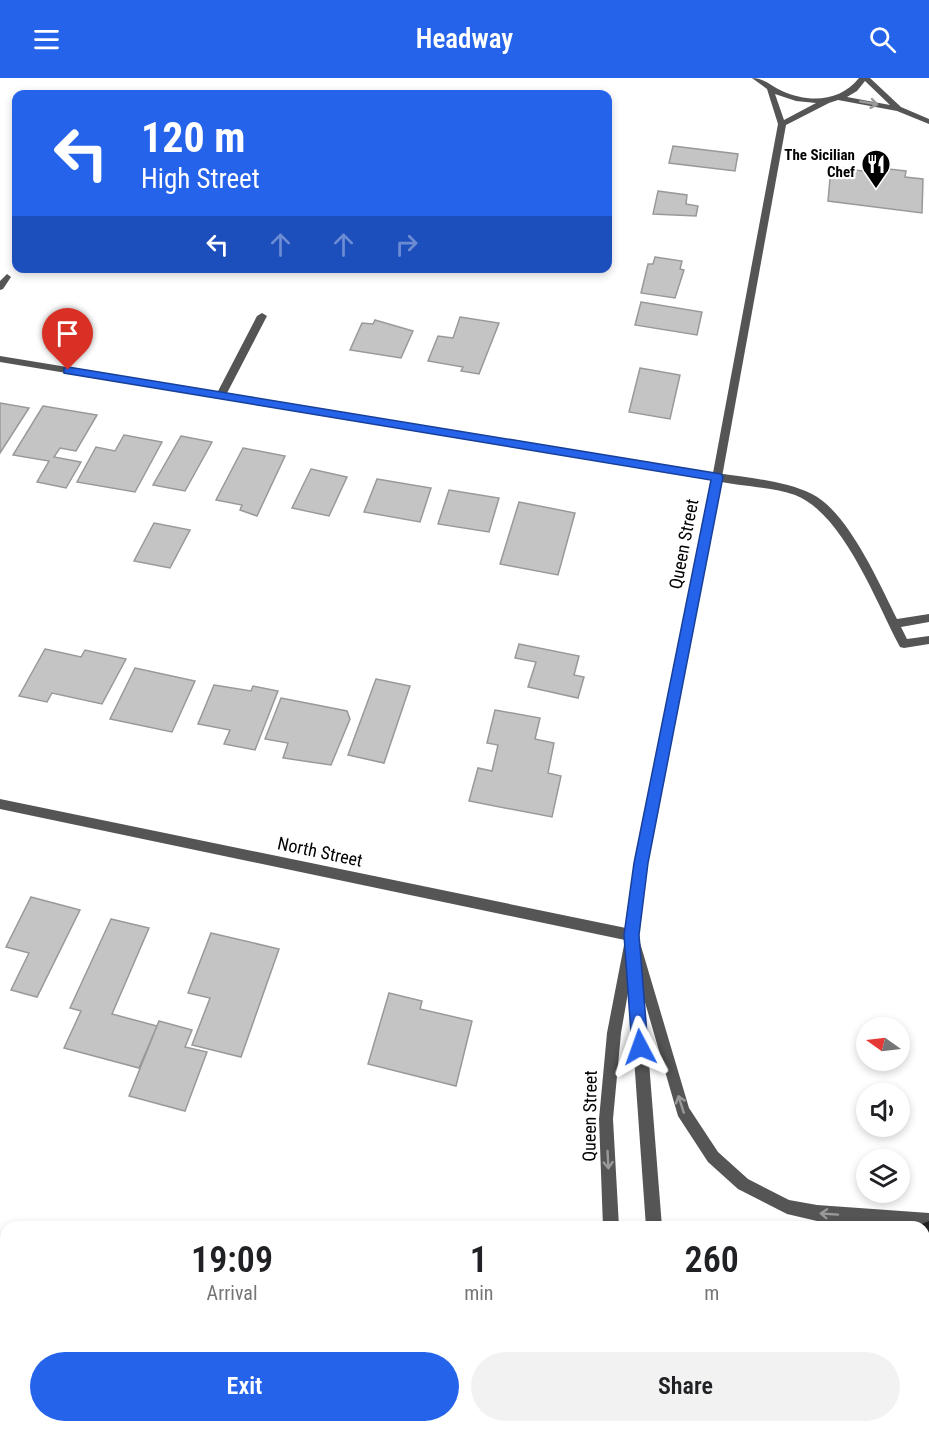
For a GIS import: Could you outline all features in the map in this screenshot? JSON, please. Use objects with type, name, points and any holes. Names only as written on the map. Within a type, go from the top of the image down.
[{"type":"street","points":[[756,78],[770,90],[799,99],[830,100]]},
{"type":"street","points":[[782,124],[857,89],[864,78],[899,109]]},
{"type":"street","name":"Queen Street","points":[[611,1221],[606,1119],[614,1033],[632,935],[641,863],[717,477],[782,124],[770,90]]},
{"type":"street","points":[[839,98],[899,109],[929,122]]},
{"type":"street","points":[[0,287],[7,277]]},
{"type":"street","points":[[221,395],[262,316]]},
{"type":"street","points":[[0,359],[796,492],[823,506],[840,525],[904,644],[929,640]]},
{"type":"street","points":[[893,624],[929,618]]},
{"type":"street","name":"North Street","points":[[0,804],[632,935]]},
{"type":"street","points":[[632,935],[683,1111],[713,1157],[743,1184],[787,1207],[817,1213],[929,1221]]},
{"type":"street","name":"Queen Street","points":[[632,935],[654,1221]]},
{"type":"building","points":[[673,146],[738,154],[735,171],[669,163]]},
{"type":"building","name":"The Sicilian Chef","points":[[831,167],[879,173],[880,168],[906,171],[905,177],[923,179],[922,213],[828,201]]},
{"type":"building","points":[[658,191],[687,195],[686,204],[698,206],[696,216],[653,214]]},
{"type":"building","points":[[655,257],[682,261],[680,269],[684,270],[675,298],[641,293],[648,264],[653,264]]},
{"type":"building","points":[[641,302],[702,312],[697,335],[635,325]]},
{"type":"building","points":[[460,317],[499,323],[479,374],[461,371],[463,367],[428,361],[438,336],[453,338]]},
{"type":"building","points":[[375,320],[413,331],[401,358],[350,350],[362,323],[373,324]]},
{"type":"building","points":[[640,368],[680,375],[670,419],[629,412]]},
{"type":"building","points":[[0,403],[29,408],[0,453]]},
{"type":"building","points":[[43,406],[97,415],[76,451],[60,448],[54,457],[81,462],[66,488],[37,482],[49,461],[13,455]]},
{"type":"building","points":[[124,435],[162,442],[135,492],[77,482],[96,447],[115,451]]},
{"type":"building","points":[[181,436],[212,442],[185,491],[153,485]]},
{"type":"building","points":[[243,448],[285,456],[257,516],[240,510],[242,505],[216,500]]},
{"type":"building","points":[[311,469],[347,477],[329,516],[292,508]]},
{"type":"building","points":[[377,479],[431,488],[420,522],[364,512]]},
{"type":"building","points":[[449,490],[499,498],[489,532],[438,524]]},
{"type":"building","points":[[519,502],[575,513],[558,575],[500,564]]},
{"type":"building","points":[[154,523],[190,530],[170,568],[134,561]]},
{"type":"building","points":[[519,644],[579,656],[574,675],[584,677],[578,698],[528,687],[536,662],[515,658]]},
{"type":"building","points":[[45,649],[81,657],[85,650],[126,659],[102,704],[52,693],[47,702],[19,696]]},
{"type":"building","points":[[135,668],[195,681],[172,732],[110,719]]},
{"type":"building","points":[[376,679],[410,686],[384,763],[348,755]]},
{"type":"building","points":[[214,685],[251,691],[253,686],[278,691],[255,750],[224,744],[230,730],[198,724]]},
{"type":"building","points":[[281,698],[347,711],[350,719],[331,765],[283,758],[288,743],[265,739]]},
{"type":"building","points":[[495,710],[540,718],[535,739],[554,743],[548,773],[561,776],[552,817],[469,801],[478,768],[492,771],[498,745],[487,743]]},
{"type":"building","points":[[31,897],[80,910],[37,997],[11,990],[29,953],[6,947]]},
{"type":"building","points":[[111,919],[149,928],[112,1014],[157,1026],[139,1068],[64,1048],[81,1011],[70,1008]]},
{"type":"building","points":[[211,933],[279,949],[241,1057],[192,1045],[210,998],[188,993]]},
{"type":"building","points":[[389,993],[422,1001],[420,1009],[472,1021],[456,1086],[368,1064]]},
{"type":"building","points":[[159,1021],[192,1030],[185,1047],[207,1052],[185,1111],[129,1096]]},
{"type":"place","name":"The Sicilian Chef","points":[[876,190]]},
{"type":"route","points":[[68,370],[717,477],[641,863],[632,935],[640,1047]]}]
